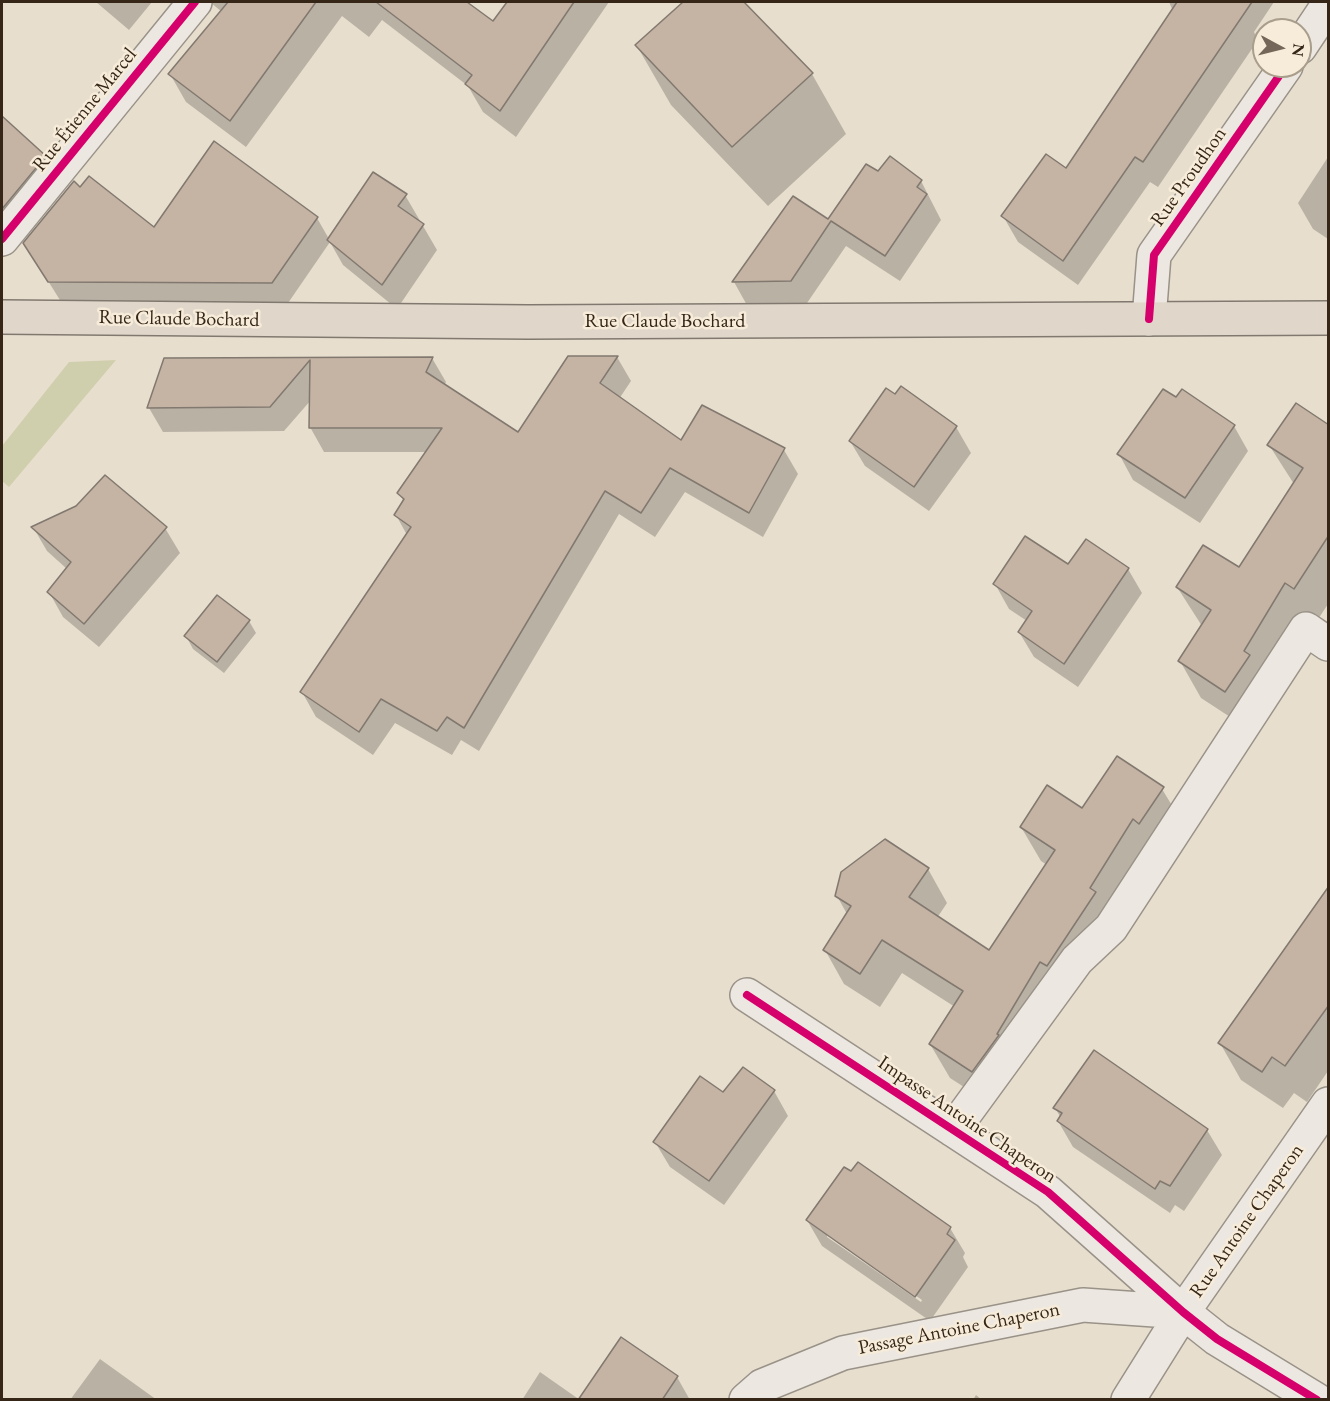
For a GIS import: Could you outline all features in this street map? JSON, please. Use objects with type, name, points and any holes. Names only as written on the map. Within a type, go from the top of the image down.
[{"type":"main road","name":"Rue Claude Bochard","points":[[2,317],[528,322],[1329,318]]},
{"type":"street","name":"Rue Étienne Marcel","points":[[2,239],[195,2]]},
{"type":"street","points":[[1312,29],[1329,5]]},
{"type":"street","name":"Rue Proudhon","points":[[1149,318],[1154,255],[1278,78]]},
{"type":"street","points":[[953,1130],[1077,960],[1111,928],[1306,628],[1329,644]]},
{"type":"street","name":"Impasse Antoine Chaperon","points":[[747,995],[1048,1192],[1183,1312],[1217,1339],[1317,1400]]},
{"type":"street","name":"Rue Antoine Chaperon","points":[[1128,1400],[1183,1312],[1329,1104]]},
{"type":"street","name":"Passage Antoine Chaperon","points":[[746,1400],[762,1386],[843,1353],[1071,1307],[1083,1305],[1183,1312]]},
{"type":"green space","points":[[116,360],[9,487],[2,481],[2,446],[69,362]]},
{"type":"building","points":[[228,2],[316,2],[230,121],[168,74]]},
{"type":"building","points":[[376,2],[467,2],[493,21],[507,2],[574,2],[500,111],[465,84],[472,75]]},
{"type":"building","points":[[683,2],[744,2],[813,73],[732,147],[635,45]]},
{"type":"building","points":[[1177,2],[1252,2],[1143,162],[1135,157],[1063,261],[1001,216],[1046,154],[1066,168]]},
{"type":"building","points":[[2,116],[46,156],[2,209]]},
{"type":"building","points":[[214,141],[318,217],[272,283],[48,282],[23,243],[74,181],[80,187],[89,176],[154,227]]},
{"type":"building","points":[[890,156],[922,180],[917,187],[927,194],[885,256],[831,221],[791,281],[732,282],[793,196],[828,219],[866,164],[878,171]]},
{"type":"building","points":[[373,172],[407,194],[398,206],[424,224],[382,285],[327,240]]},
{"type":"building","points":[[568,356],[618,356],[600,383],[681,440],[702,405],[785,448],[749,513],[670,468],[641,513],[605,491],[464,728],[447,717],[437,731],[381,699],[359,732],[300,692],[411,527],[394,515],[404,499],[397,493],[442,428],[309,428],[310,360],[270,407],[147,408],[164,358],[433,357],[426,372],[518,432]]},
{"type":"building","points":[[901,386],[957,426],[914,487],[849,441],[886,388],[895,394]]},
{"type":"building","points":[[1163,389],[1176,397],[1182,389],[1235,425],[1185,498],[1117,454]]},
{"type":"building","points":[[1296,403],[1329,425],[1329,535],[1294,589],[1285,583],[1244,651],[1250,655],[1225,692],[1178,661],[1211,610],[1176,587],[1203,545],[1239,567],[1303,468],[1267,445]]},
{"type":"building","points":[[105,475],[167,527],[84,624],[47,592],[71,562],[31,527],[76,506]]},
{"type":"building","points":[[1025,536],[1068,564],[1086,539],[1129,568],[1064,664],[1018,632],[1032,611],[993,584]]},
{"type":"building","points":[[217,595],[250,620],[217,662],[184,636]]},
{"type":"building","points":[[1117,756],[1164,787],[1139,824],[1133,819],[1090,888],[1096,892],[1047,966],[1040,962],[997,1034],[999,1035],[972,1072],[929,1044],[963,991],[882,940],[860,974],[823,950],[851,906],[835,896],[841,872],[885,839],[929,868],[909,897],[989,950],[1055,850],[1020,827],[1047,785],[1082,808]]},
{"type":"building","points":[[1329,886],[1329,1005],[1285,1066],[1272,1057],[1262,1072],[1218,1043]]},
{"type":"building","points":[[1094,1050],[1208,1129],[1170,1186],[1160,1181],[1155,1189],[1057,1121],[1062,1113],[1053,1108]]},
{"type":"building","points":[[743,1067],[775,1090],[709,1181],[653,1142],[700,1076],[723,1092]]},
{"type":"building","points":[[858,1162],[951,1227],[947,1234],[955,1240],[915,1297],[806,1220],[844,1167],[851,1171]]},
{"type":"building","points":[[621,1337],[678,1376],[662,1400],[578,1400]]},
{"type":"cycle path","points":[[2,239],[195,2]]},
{"type":"cycle path","points":[[1149,319],[1154,255],[1278,78]]},
{"type":"cycle path","points":[[747,995],[1048,1192],[1183,1312],[1217,1339],[1317,1400]]}]
